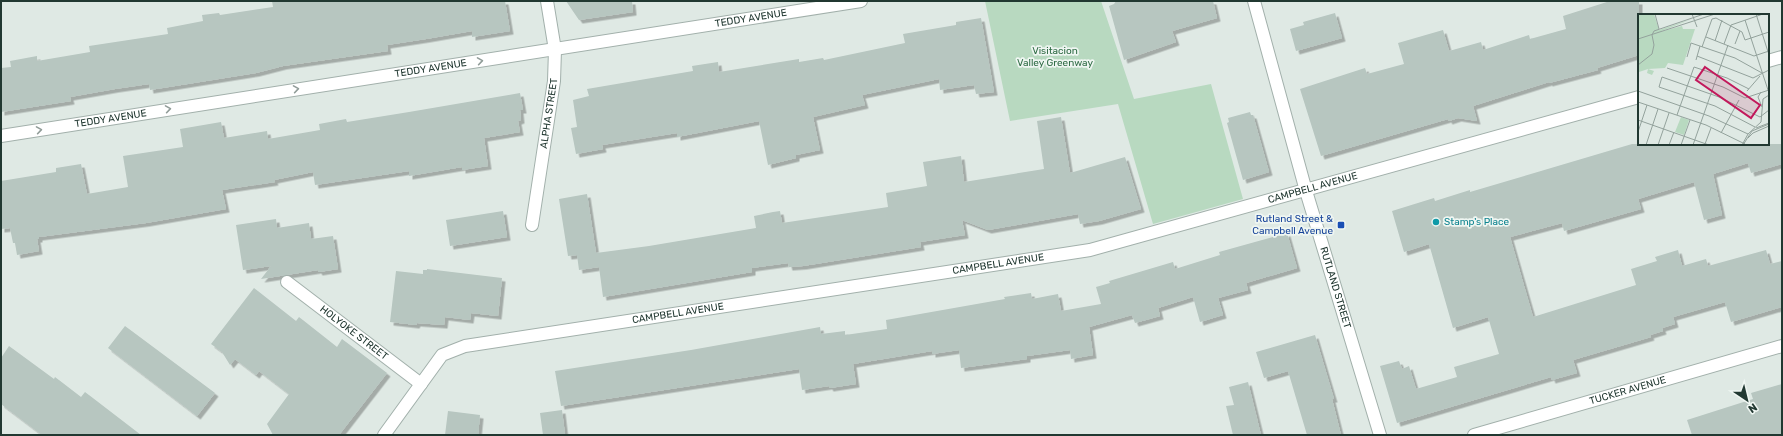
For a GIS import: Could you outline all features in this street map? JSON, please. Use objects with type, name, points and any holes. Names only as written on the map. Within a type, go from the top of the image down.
[{"type":"street","name":"ALPHA STREET","points":[[532,224],[554,81],[555,50],[547,1]]},
{"type":"street","name":"TEDDY AVENUE","points":[[1,136],[861,1]]},
{"type":"street","name":"RUTLAND STREET","points":[[1254,1],[1306,191],[1380,435]]},
{"type":"street","points":[[1769,60],[1782,57]]},
{"type":"street","name":"CAMPBELL AVENUE","points":[[384,435],[442,355],[465,346],[510,341],[1090,250],[1638,97]]},
{"type":"street","name":"HOLYOKE STREET","points":[[287,282],[421,384]]},
{"type":"street","name":"TUCKER AVENUE","points":[[1474,435],[1782,346]]},
{"type":"green space","name":"Visitacion Valley Greenway","points":[[985,1],[1101,1],[1134,99],[1211,84],[1243,199],[1153,224],[1118,104],[1010,121]]},
{"type":"building","points":[[272,1],[505,1],[510,31],[472,37],[472,31],[387,45],[388,51],[283,66],[256,73],[150,90],[149,84],[115,89],[70,97],[71,101],[1,112],[1,68],[11,67],[10,61],[37,56],[37,61],[90,52],[89,46],[168,34],[167,28],[203,21],[202,15],[219,13],[220,15],[273,7]]},
{"type":"building","points":[[566,1],[632,1],[633,12],[579,20]]},
{"type":"building","points":[[1116,1],[1213,1],[1217,18],[1172,31],[1176,42],[1124,60],[1109,6],[1114,4]]},
{"type":"building","points":[[1610,1],[1639,1],[1638,55],[1597,68],[1598,70],[1549,82],[1473,106],[1477,121],[1458,118],[1449,121],[1448,119],[1321,156],[1300,89],[1365,68],[1367,74],[1404,64],[1398,43],[1443,30],[1449,51],[1481,42],[1483,50],[1529,35],[1530,39],[1566,29],[1563,16]]},
{"type":"building","points":[[1335,13],[1342,38],[1296,51],[1290,29],[1304,25],[1303,22]]},
{"type":"building","points":[[981,18],[994,92],[976,94],[974,85],[940,90],[939,79],[862,95],[865,105],[813,117],[820,150],[796,155],[796,158],[768,165],[759,121],[677,137],[677,133],[602,145],[603,149],[576,154],[571,128],[577,127],[573,100],[589,96],[587,89],[693,71],[692,66],[718,62],[719,72],[799,59],[799,62],[823,58],[824,60],[905,43],[903,34],[956,25],[956,22]]},
{"type":"building","points":[[520,93],[523,110],[520,110],[521,120],[518,121],[520,132],[484,138],[488,166],[462,170],[462,167],[409,176],[409,171],[315,185],[313,172],[274,180],[275,182],[222,190],[226,209],[146,223],[39,237],[39,239],[37,239],[39,251],[17,255],[10,228],[1,229],[1,181],[56,172],[56,168],[81,164],[87,194],[128,187],[123,156],[183,147],[180,129],[221,122],[224,138],[267,131],[268,139],[320,130],[319,124],[346,119],[347,122]]},
{"type":"building","points":[[1250,112],[1251,115],[1253,115],[1269,172],[1243,180],[1227,123],[1229,122],[1228,118]]},
{"type":"building","points":[[1061,117],[1070,173],[1125,157],[1141,209],[1099,221],[1080,224],[1078,214],[988,230],[962,220],[965,235],[920,242],[921,247],[803,266],[789,267],[788,263],[752,268],[752,272],[603,297],[599,267],[579,270],[577,255],[568,256],[559,199],[587,194],[596,253],[649,246],[756,228],[754,216],[773,212],[780,211],[782,223],[888,207],[886,193],[927,186],[923,162],[961,156],[964,182],[1044,169],[1037,121]]},
{"type":"building","points":[[1632,144],[1782,144],[1782,164],[1751,173],[1748,163],[1713,174],[1722,215],[1704,220],[1694,182],[1638,199],[1641,209],[1564,231],[1562,223],[1510,237],[1533,317],[1636,285],[1631,269],[1657,261],[1655,257],[1678,250],[1682,266],[1706,259],[1708,266],[1766,250],[1770,264],[1782,261],[1782,307],[1731,322],[1725,302],[1673,317],[1675,324],[1662,328],[1663,331],[1650,335],[1651,337],[1573,360],[1577,373],[1552,380],[1551,377],[1397,423],[1380,366],[1399,361],[1402,369],[1409,366],[1416,389],[1457,377],[1454,367],[1499,354],[1488,317],[1453,328],[1429,244],[1404,252],[1392,211],[1434,198],[1435,201],[1470,190],[1470,192]]},
{"type":"building","points":[[503,211],[507,237],[450,246],[446,220]]},
{"type":"building","points":[[276,219],[277,228],[309,223],[311,239],[333,236],[338,269],[319,272],[318,270],[261,279],[271,266],[243,270],[236,225]]},
{"type":"building","points":[[1287,233],[1297,268],[1246,283],[1248,290],[1218,298],[1223,315],[1200,322],[1193,297],[1158,308],[1160,316],[1135,323],[1132,315],[1089,327],[1093,355],[1071,359],[1070,350],[1027,356],[1027,359],[961,368],[959,350],[932,354],[932,351],[853,364],[856,384],[830,388],[829,386],[802,390],[799,369],[561,406],[555,371],[691,350],[820,327],[821,334],[845,331],[845,335],[887,329],[886,320],[1031,293],[1032,299],[1058,294],[1061,311],[1101,304],[1096,287],[1110,283],[1109,281],[1173,262],[1175,269],[1220,255],[1219,252]]},
{"type":"building","points":[[427,269],[502,278],[498,316],[471,313],[470,320],[445,317],[444,325],[417,323],[416,325],[390,322],[396,271],[423,274],[423,270]]},
{"type":"building","points":[[254,288],[296,321],[299,317],[337,347],[342,339],[387,373],[339,435],[273,435],[267,424],[289,394],[259,371],[256,375],[235,359],[230,365],[222,352],[211,344]]},
{"type":"building","points":[[125,326],[215,393],[197,416],[108,348]]},
{"type":"building","points":[[1315,335],[1334,399],[1332,399],[1341,435],[1307,435],[1288,371],[1264,378],[1256,352]]},
{"type":"building","points":[[9,346],[54,379],[55,377],[81,397],[85,392],[141,435],[42,435],[1,404],[1,358]]},
{"type":"building","points":[[1248,382],[1261,435],[1233,435],[1226,406],[1234,405],[1229,387]]},
{"type":"building","points":[[1782,384],[1782,435],[1692,435],[1687,420],[1753,399],[1751,393]]},
{"type":"building","points":[[562,410],[565,435],[543,435],[540,413]]},
{"type":"building","points":[[448,411],[480,415],[478,435],[445,435]]},
{"type":"place","name":"Stamp's Place","points":[[1436,222]]},
{"type":"place","name":"Rutland Street & Campbell Avenue","points":[[1341,225]]}]
